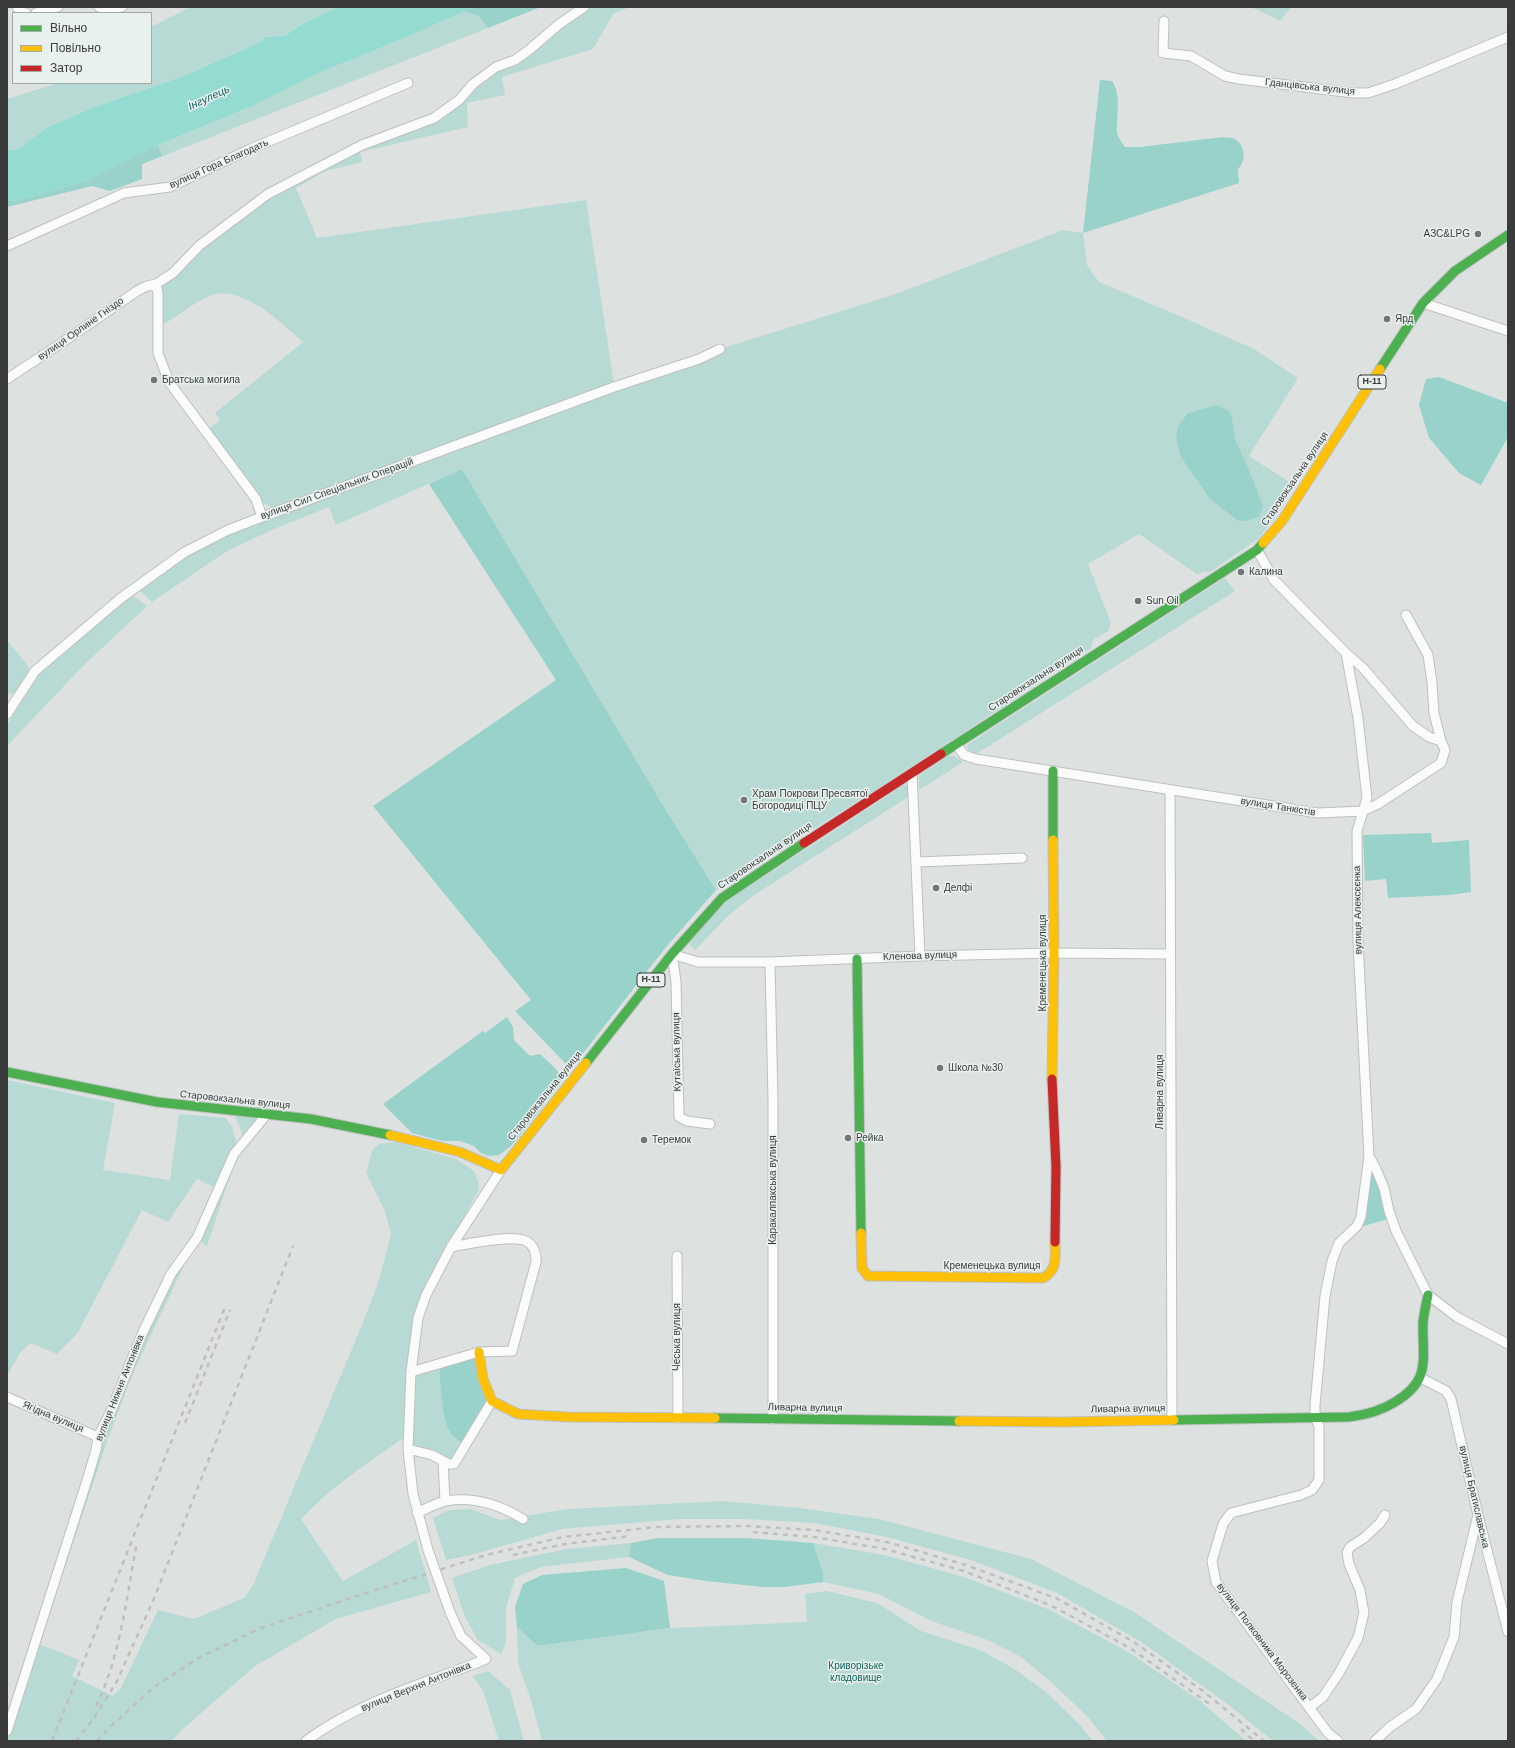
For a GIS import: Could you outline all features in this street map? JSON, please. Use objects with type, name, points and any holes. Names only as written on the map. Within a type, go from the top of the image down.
[{"type":"street","points":[[40,12],[58,7]]},
{"type":"street","points":[[102,8],[116,9],[122,7]]},
{"type":"street","name":"вулиця Орлине Гніздо","points":[[7,379],[136,291],[156,284],[173,273],[200,245],[268,194],[362,145],[434,118],[459,100],[473,84],[485,75],[496,67],[515,60],[558,25],[584,7]]},
{"type":"street","name":"Гданцівська вулиця","points":[[1164,21],[1163,53],[1191,56],[1225,76],[1239,79],[1353,93],[1368,93],[1395,84],[1508,37]]},
{"type":"street","name":"вулиця Гора Благодать","points":[[7,246],[124,193],[170,187],[248,150],[408,83]]},
{"type":"street","name":"Старовокзальна вулиця","points":[[7,1072],[157,1102],[318,1120],[460,1152],[501,1170],[672,954],[722,898],[956,744],[1257,550],[1282,522],[1423,303],[1455,271],[1508,236]]},
{"type":"street","points":[[156,284],[158,294],[158,353],[169,382],[256,499],[262,517]]},
{"type":"street","points":[[1423,303],[1508,331]]},
{"type":"street","name":"вулиця Сил Спеціальних Операцій","points":[[7,714],[35,671],[121,598],[185,552],[228,530],[262,517],[614,387],[699,359],[720,349]]},
{"type":"street","points":[[1257,550],[1274,580],[1346,653],[1363,668],[1413,726],[1429,737],[1441,741]]},
{"type":"street","name":"вулиця Танкістів","points":[[956,744],[964,755],[976,759],[1318,813],[1363,811],[1378,804],[1441,763],[1445,750],[1441,741],[1434,713],[1432,682],[1428,655],[1406,615]]},
{"type":"street","name":"вулиця Алексєєнка","points":[[1346,653],[1366,779],[1367,798],[1357,831],[1358,942],[1369,1156],[1384,1188],[1389,1212],[1396,1231],[1428,1295]]},
{"type":"street","name":"Кременецька вулиця","points":[[857,959],[862,1268],[868,1276],[1043,1278],[1053,1271],[1055,1265],[1056,1167],[1052,1085],[1054,953],[1053,771]]},
{"type":"street","points":[[912,774],[920,956]]},
{"type":"street","name":"Ливарна вулиця","points":[[1170,790],[1172,1419]]},
{"type":"street","points":[[916,862],[1022,858]]},
{"type":"street","name":"Кленова вулиця","points":[[672,954],[698,962],[770,962],[920,956],[1054,953],[1170,954]]},
{"type":"street","name":"Кутаїська вулиця","points":[[672,954],[676,982],[679,1117],[687,1121],[710,1124]]},
{"type":"street","name":"Каракалпакська вулиця","points":[[770,962],[773,1102],[772,1419]]},
{"type":"street","name":"вулиця Нижня Антонівка","points":[[7,1731],[88,1477],[98,1437],[111,1411],[142,1334],[171,1274],[197,1238],[225,1171],[234,1154],[267,1114]]},
{"type":"street","name":"вулиця Полковника Морозенка","points":[[1338,1741],[1328,1732],[1216,1582],[1212,1561],[1223,1524],[1231,1512],[1301,1495],[1312,1490],[1319,1480],[1318,1426],[1315,1417],[1325,1296],[1332,1261],[1339,1243],[1357,1226],[1361,1217],[1369,1156]]},
{"type":"street","points":[[501,1170],[451,1247],[426,1295],[418,1318],[411,1372],[408,1449],[413,1494],[417,1513],[445,1501],[471,1500],[504,1508],[523,1519]]},
{"type":"street","points":[[411,1372],[479,1352],[512,1352],[536,1262],[536,1254],[529,1243],[518,1238],[493,1240],[451,1247]]},
{"type":"street","name":"Чеська вулиця","points":[[677,1256],[678,1418]]},
{"type":"street","points":[[1420,1377],[1425,1346],[1424,1314],[1428,1295],[1457,1317],[1508,1344]]},
{"type":"street","points":[[408,1449],[432,1456],[449,1464],[454,1464],[458,1460],[492,1401],[483,1379],[479,1352]]},
{"type":"street","name":"Ливарна вулиця","points":[[492,1401],[518,1414],[568,1417],[1062,1422],[1357,1416],[1376,1411],[1393,1403],[1407,1394],[1415,1386],[1420,1377]]},
{"type":"street","name":"вулиця Братиславська","points":[[1420,1377],[1446,1391],[1451,1399],[1478,1515],[1508,1632]]},
{"type":"street","name":"Ягідна вулиця","points":[[7,1397],[98,1437]]},
{"type":"street","points":[[443,1461],[445,1501]]},
{"type":"street","name":"вулиця Верхня Антонівка","points":[[306,1741],[317,1733],[360,1709],[397,1692],[486,1659],[461,1636],[450,1612],[428,1550],[417,1513]]},
{"type":"street","points":[[1310,1707],[1323,1697],[1339,1673],[1358,1638],[1364,1613],[1360,1590],[1349,1564],[1347,1554],[1350,1547],[1364,1538],[1385,1515]]},
{"type":"street","points":[[1374,1741],[1390,1727],[1416,1709],[1437,1679],[1454,1637],[1457,1602],[1478,1515]]},
{"type":"green space","points":[[191,7],[338,7],[304,23],[286,35],[264,38],[261,42],[181,77],[92,108],[48,127],[19,149],[7,150],[7,99],[55,84],[152,84],[152,26]]},
{"type":"green space","points":[[584,7],[630,7],[613,14],[593,49],[502,77],[505,95],[467,103],[468,127],[360,152],[362,162],[325,171],[296,188],[317,238],[586,200],[614,384],[285,506],[272,508],[262,502],[209,428],[220,420],[215,413],[303,342],[264,309],[240,297],[228,294],[216,294],[209,296],[157,328],[156,284],[219,229],[313,170],[434,118],[473,84],[515,60]]},
{"type":"green space","points":[[1251,7],[1291,7],[1280,21]]},
{"type":"green space","points":[[464,11],[479,16],[488,28],[163,156],[158,145],[254,105],[321,72],[395,42]]},
{"type":"green space","points":[[1063,230],[1083,233],[1087,265],[1099,282],[1254,349],[1298,378],[1249,456],[1294,485],[1275,518],[1258,539],[1210,572],[1202,572],[1198,575],[1139,534],[1088,564],[1111,623],[1108,631],[1094,639],[1090,649],[883,785],[716,890],[667,812],[462,469],[336,525],[329,507],[274,529],[227,551],[152,602],[138,589],[187,554],[230,533],[452,452],[450,449],[720,349],[896,294]]},
{"type":"green space","points":[[1225,578],[1235,591],[976,754],[968,749],[967,745]]},
{"type":"green space","points":[[132,595],[147,606],[83,666],[7,746],[7,725],[39,674]]},
{"type":"green space","points":[[7,640],[28,666],[29,670],[26,680],[17,693],[7,694]]},
{"type":"green space","points":[[948,756],[954,756],[963,762],[919,790],[919,776]]},
{"type":"green space","points":[[904,785],[907,785],[909,788],[910,796],[754,895],[729,915],[695,950],[689,944],[718,907]]},
{"type":"green space","points":[[7,1080],[115,1103],[103,1170],[170,1180],[179,1114],[226,1118],[232,1127],[236,1142],[214,1187],[197,1179],[168,1222],[142,1210],[77,1334],[57,1354],[30,1343],[20,1353],[7,1376]]},
{"type":"green space","points":[[232,1110],[267,1114],[243,1142],[241,1130]]},
{"type":"green space","points":[[396,1142],[456,1159],[474,1171],[478,1181],[479,1190],[471,1203],[451,1247],[426,1295],[411,1372],[439,1364],[441,1390],[449,1431],[469,1441],[454,1464],[408,1449],[408,1435],[338,1485],[301,1519],[343,1581],[416,1540],[431,1592],[336,1619],[255,1666],[171,1741],[7,1741],[102,1438],[144,1335],[173,1276],[190,1253],[133,1373],[109,1436],[39,1644],[79,1660],[72,1676],[113,1696],[121,1688],[158,1610],[194,1619],[244,1598],[253,1585],[362,1325],[378,1283],[391,1233],[384,1209],[366,1173],[372,1151],[379,1144]]},
{"type":"green space","points":[[235,1156],[238,1158],[229,1179],[207,1246],[200,1238]]},
{"type":"green space","points":[[722,1501],[800,1508],[879,1519],[1031,1559],[1134,1612],[1300,1724],[1319,1741],[1273,1741],[1230,1706],[1143,1643],[1057,1593],[971,1560],[887,1537],[814,1523],[746,1519],[679,1519],[562,1529],[471,1555],[446,1560],[433,1518],[449,1510],[471,1509],[500,1520],[568,1509]]},
{"type":"green space","points":[[631,1543],[629,1557],[540,1567],[515,1578],[506,1608],[506,1642],[501,1654],[478,1640],[465,1617],[452,1578],[490,1565],[566,1549]]},
{"type":"green space","points":[[813,1543],[885,1555],[964,1577],[1050,1610],[1128,1652],[1199,1700],[1246,1741],[1107,1741],[1087,1716],[1052,1683],[1021,1657],[985,1639],[931,1621],[879,1594],[823,1582],[823,1573]]},
{"type":"green space","name":"Криворізьке кладовище","points":[[827,1591],[877,1603],[921,1631],[980,1650],[1013,1668],[1046,1692],[1078,1723],[1093,1741],[542,1741],[531,1700],[518,1663],[517,1627],[539,1646],[670,1628],[807,1622],[805,1594]]},
{"type":"green space","points":[[488,1671],[510,1690],[524,1741],[499,1741],[483,1691],[473,1676]]},
{"type":"shaded area","points":[[474,7],[541,7],[488,28],[479,16],[464,11]]},
{"type":"shaded area","points":[[1100,80],[1112,81],[1115,87],[1118,99],[1117,133],[1125,147],[1140,147],[1223,137],[1234,138],[1239,142],[1244,154],[1241,166],[1238,169],[1239,183],[1083,233]]},
{"type":"shaded area","points":[[158,145],[163,156],[142,164],[142,179],[110,191],[92,186],[7,207],[7,201],[20,200],[85,181]]},
{"type":"shaded area","points":[[1439,377],[1508,403],[1508,437],[1481,485],[1459,473],[1429,438],[1419,405],[1426,379]]},
{"type":"shaded area","points":[[1217,405],[1229,411],[1232,419],[1235,439],[1263,506],[1259,517],[1244,521],[1237,520],[1224,510],[1210,499],[1181,457],[1176,438],[1178,427],[1188,413]]},
{"type":"shaded area","points":[[462,469],[667,812],[716,890],[666,947],[574,1065],[565,1063],[515,1011],[531,1000],[373,806],[556,680],[429,484]]},
{"type":"shaded area","points":[[1431,833],[1432,843],[1469,840],[1471,892],[1450,895],[1388,898],[1386,879],[1365,881],[1363,835]]},
{"type":"shaded area","points":[[507,1017],[513,1027],[514,1040],[530,1056],[540,1054],[557,1070],[562,1082],[511,1146],[499,1155],[489,1156],[481,1153],[474,1146],[460,1141],[442,1141],[412,1133],[383,1104],[483,1031],[485,1033]]},
{"type":"shaded area","points":[[1374,1170],[1388,1219],[1360,1227],[1369,1171]]},
{"type":"shaded area","points":[[479,1352],[492,1401],[469,1441],[459,1441],[450,1432],[447,1426],[442,1399],[439,1364]]},
{"type":"shaded area","points":[[658,1538],[746,1538],[813,1543],[823,1573],[823,1582],[785,1587],[763,1587],[706,1581],[668,1575],[629,1557],[631,1543]]},
{"type":"shaded area","points":[[626,1568],[664,1581],[670,1628],[538,1646],[517,1627],[515,1607],[523,1584],[542,1575]]},
{"type":"water","name":"Інгулець","points":[[338,7],[474,7],[395,42],[321,72],[254,105],[158,145],[85,181],[20,200],[7,201],[7,150],[19,149],[48,127],[92,108],[181,77],[261,42],[265,37],[286,35],[304,23]]},
{"type":"railway","points":[[76,1741],[94,1718],[116,1683],[153,1601],[293,1246]]},
{"type":"railway","points":[[52,1741],[225,1307]]},
{"type":"railway","points":[[185,1423],[230,1310]]},
{"type":"railway","points":[[97,1741],[110,1727],[154,1687],[200,1657],[261,1628],[360,1595],[486,1555],[563,1537],[656,1527],[746,1526],[814,1530],[887,1542],[966,1565],[1058,1599],[1134,1642],[1203,1691],[1264,1741]]},
{"type":"railway","points":[[753,1532],[814,1537],[885,1549],[964,1571],[1052,1606],[1130,1648],[1211,1705]]},
{"type":"railway","points":[[513,1555],[565,1544],[631,1536]]},
{"type":"railway","points":[[96,1706],[111,1668],[117,1647],[137,1542]]},
{"type":"railway","points":[[1241,1729],[1254,1741]]},
{"type":"traffic: fast","points":[[1380,369],[1423,303],[1455,271],[1508,235]]},
{"type":"traffic: fast","points":[[941,754],[1257,550],[1263,543]]},
{"type":"traffic: fast","points":[[1053,771],[1053,840]]},
{"type":"traffic: fast","points":[[586,1063],[672,954],[722,898],[804,843]]},
{"type":"traffic: fast","points":[[857,959],[861,1233]]},
{"type":"traffic: fast","points":[[7,1072],[157,1102],[311,1119],[390,1135]]},
{"type":"traffic: fast","points":[[1174,1420],[1349,1417],[1367,1414],[1384,1408],[1407,1394],[1420,1377],[1423,1358],[1423,1322],[1428,1295]]},
{"type":"traffic: fast","points":[[715,1418],[959,1421]]},
{"type":"traffic: slow","points":[[1263,543],[1282,521],[1380,369]]},
{"type":"traffic: slow","points":[[1052,1079],[1054,953],[1053,840]]},
{"type":"traffic: slow","points":[[390,1135],[460,1152],[501,1170],[586,1063]]},
{"type":"traffic: slow","points":[[861,1233],[862,1268],[868,1276],[1043,1278],[1048,1275],[1055,1262],[1055,1242]]},
{"type":"traffic: slow","points":[[479,1352],[483,1379],[492,1401],[518,1414],[568,1417],[715,1418]]},
{"type":"traffic: slow","points":[[959,1421],[1062,1422],[1174,1420]]},
{"type":"traffic: jam","points":[[804,843],[941,754]]},
{"type":"traffic: jam","points":[[1052,1079],[1056,1167],[1055,1242]]},
{"type":"place","name":"АЗС&LPG","points":[[1478,234]]},
{"type":"place","name":"Ярд","points":[[1387,319]]},
{"type":"place","name":"Братська могила","points":[[154,380]]},
{"type":"place","name":"Калина","points":[[1241,572]]},
{"type":"place","name":"Sun Oil","points":[[1138,601]]},
{"type":"place","name":"Храм Покрови Пресвятої Богородиці ПЦУ","points":[[744,800]]},
{"type":"place","name":"Делфі","points":[[936,888]]},
{"type":"place","name":"Школа №30","points":[[940,1068]]},
{"type":"place","name":"Рейка","points":[[848,1138]]},
{"type":"place","name":"Теремок","points":[[644,1140]]}]
